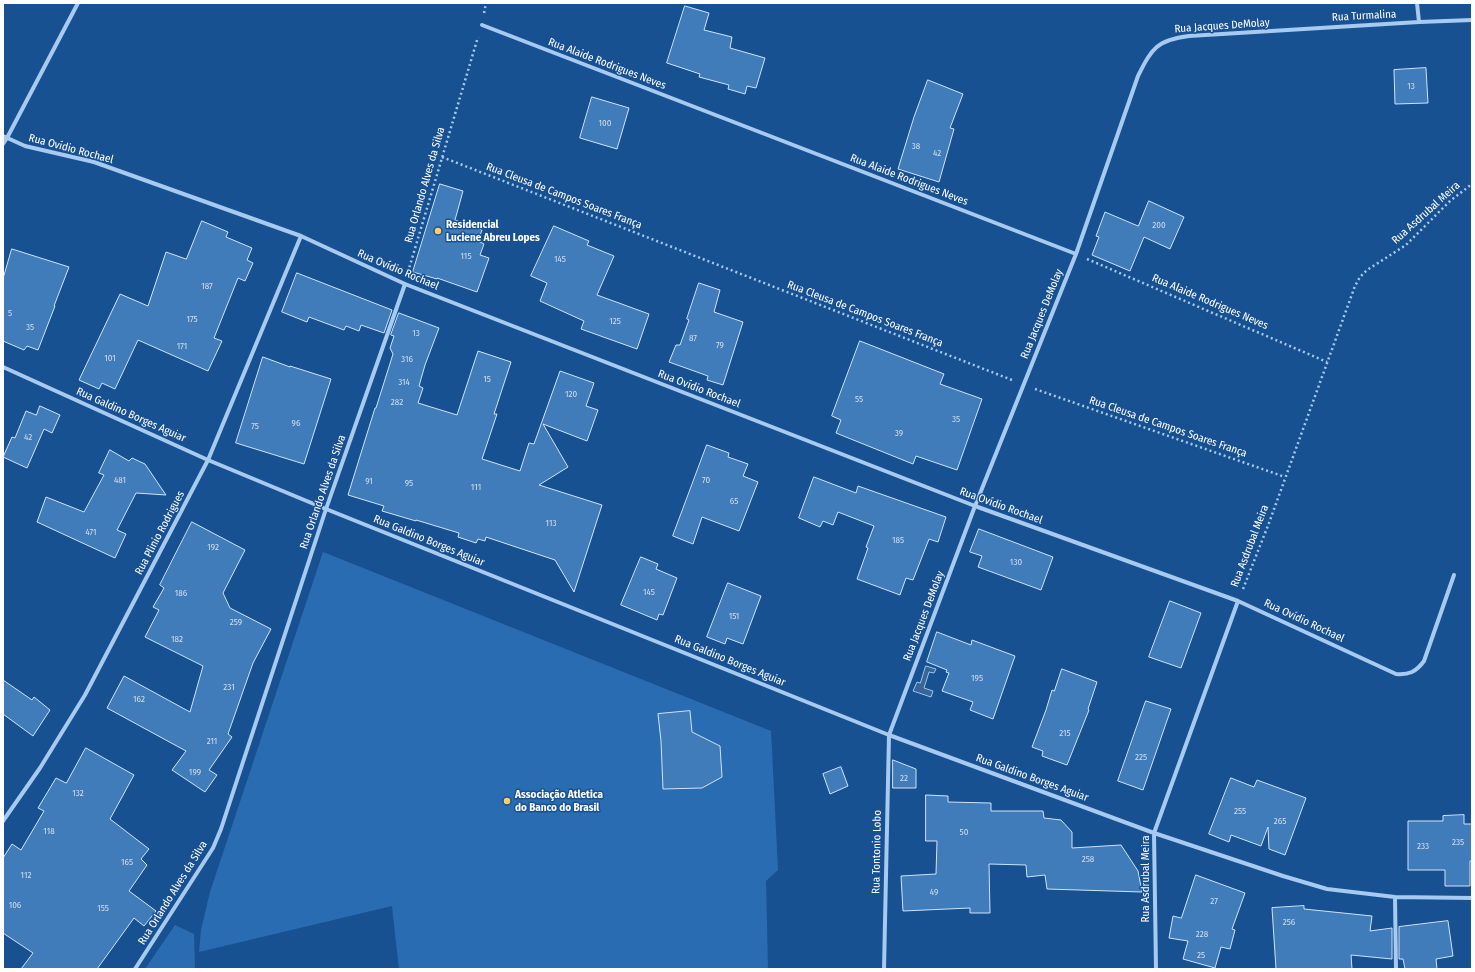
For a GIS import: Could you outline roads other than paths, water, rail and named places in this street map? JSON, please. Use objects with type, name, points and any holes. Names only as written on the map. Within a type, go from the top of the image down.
[{"type":"street","points":[[3,144],[78,3]]},
{"type":"street","points":[[1417,3],[1419,22]]},
{"type":"street","name":"Rua Turmalina","points":[[1310,28],[1472,20]]},
{"type":"street","name":"Rua Alaide Rodrigues Neves","points":[[482,25],[1076,254]]},
{"type":"street","name":"Rua Jacques DeMolay","points":[[889,735],[975,506],[1076,254],[1138,76],[1148,56],[1158,46],[1171,38],[1310,28]]},
{"type":"street","name":"Rua Ovídio Rochael","points":[[3,136],[25,146],[94,162],[301,236],[405,284],[975,506],[1238,600],[1396,674],[1412,673],[1419,668],[1424,661],[1454,575]]},
{"type":"street","name":"Rua Plinio Rodrigues","points":[[3,821],[40,768],[85,695],[208,460],[301,236]]},
{"type":"street","name":"Rua Orlando Alves da Silva","points":[[135,969],[213,848],[221,829],[326,509],[405,284]]},
{"type":"street","name":"Rua Galdino Borges Aguiar","points":[[3,367],[208,460],[326,509],[889,735],[1154,832],[1283,876],[1327,889],[1395,897],[1472,898]]},
{"type":"street","name":"Rua Asdrubal Meira","points":[[1156,969],[1154,832],[1238,600]]},
{"type":"street","name":"Rua Tontonio Lobo","points":[[884,969],[889,735]]},
{"type":"street","points":[[1395,897],[1396,969]]},
{"type":"place","name":"Residencial Luciene Abreu Lopes","points":[[438,231]]},
{"type":"place","name":"Associação Atletica do Banco do Brasil","points":[[507,801]]}]
